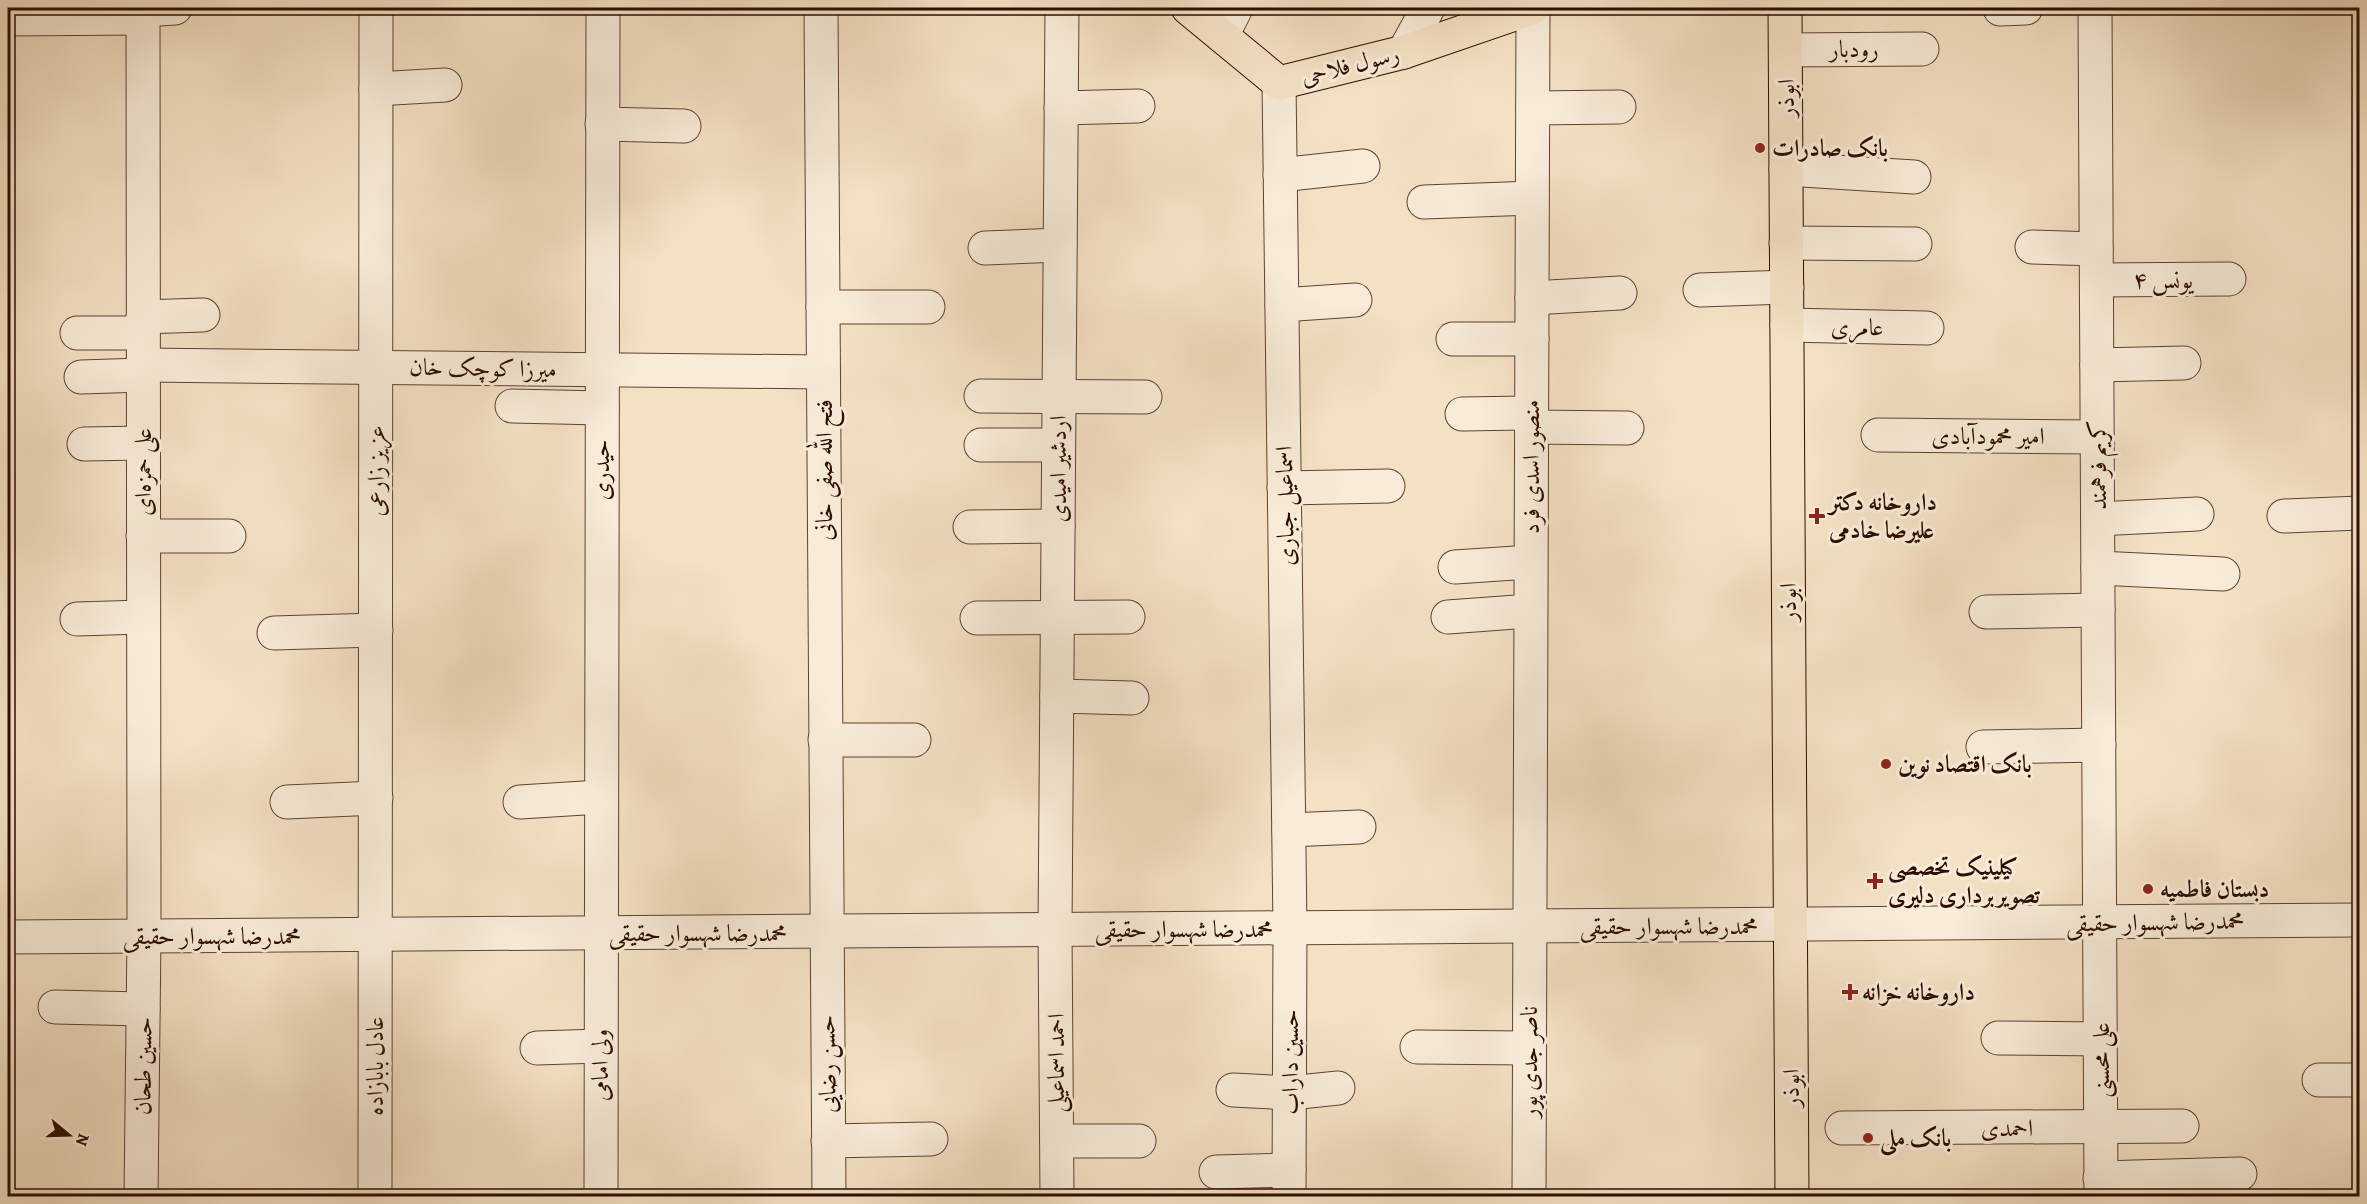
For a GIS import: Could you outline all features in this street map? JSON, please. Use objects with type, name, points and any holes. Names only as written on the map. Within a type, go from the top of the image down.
[{"type":"main road","name":"رسول فلاحی","points":[[1188,8],[1229,22],[1279,83],[1404,52],[1533,8]]},
{"type":"main road","name":"ابوذر","points":[[1785,8],[1792,1197]]},
{"type":"street","points":[[8,19],[143,12],[175,8]]},
{"type":"street","name":"عزیز زارعی","points":[[376,8],[376,935]]},
{"type":"street","name":"حیدری","points":[[599,933],[603,8]]},
{"type":"street","name":"فتح الله صفی خانی","points":[[821,8],[826,932]]},
{"type":"street","name":"اردشیر امیدی","points":[[1055,930],[1062,8]]},
{"type":"street","points":[[1404,52],[1428,8]]},
{"type":"street","name":"منصور اسدی فرد","points":[[1529,927],[1533,8]]},
{"type":"street","name":"کریم فرهمند","points":[[2095,8],[2100,923]]},
{"type":"street","name":"علی حمزه‌ای","points":[[143,12],[144,936]]},
{"type":"street","name":"رودبار","points":[[1786,50],[1922,49]]},
{"type":"street","name":"اسماعیل جباری","points":[[1279,83],[1290,928]]},
{"type":"street","points":[[376,89],[445,85]]},
{"type":"street","points":[[1061,108],[1138,106]]},
{"type":"street","points":[[1533,108],[1619,107]]},
{"type":"street","points":[[602,124],[684,126]]},
{"type":"street","points":[[1280,175],[1364,166]]},
{"type":"street","points":[[1786,169],[1914,177]]},
{"type":"street","points":[[1424,202],[1532,198]]},
{"type":"street","points":[[1786,243],[1915,244]]},
{"type":"street","points":[[985,248],[1060,245]]},
{"type":"street","name":"یونس ۴","points":[[2032,247],[2096,264],[2229,279]]},
{"type":"street","points":[[1700,290],[1787,287]]},
{"type":"street","points":[[1532,298],[1620,293]]},
{"type":"street","points":[[1282,305],[1355,300]]},
{"type":"street","points":[[823,308],[928,308]]},
{"type":"street","points":[[81,377],[143,348],[203,315]]},
{"type":"street","name":"عامری","points":[[1787,325],[1927,328]]},
{"type":"street","points":[[77,333],[143,348]]},
{"type":"street","points":[[1453,339],[1532,339]]},
{"type":"street","name":"میرزا کوچک خان","points":[[143,348],[376,367],[823,372]]},
{"type":"street","points":[[2097,365],[2184,363]]},
{"type":"street","points":[[981,396],[1145,397]]},
{"type":"street","points":[[512,406],[602,408]]},
{"type":"street","points":[[1462,414],[1627,428]]},
{"type":"street","name":"امیر محمودآبادی","points":[[1878,435],[2097,437]]},
{"type":"street","points":[[84,444],[143,443]]},
{"type":"street","points":[[981,445],[1058,445]]},
{"type":"street","points":[[1284,488],[1388,486]]},
{"type":"street","points":[[2284,516],[2360,513]]},
{"type":"street","points":[[2098,519],[2197,514]]},
{"type":"street","points":[[970,527],[1058,526]]},
{"type":"street","points":[[143,536],[229,536]]},
{"type":"street","points":[[1455,567],[1530,562]]},
{"type":"street","points":[[2098,568],[2223,574]]},
{"type":"street","points":[[1986,612],[2098,610]]},
{"type":"street","points":[[1448,617],[1530,611]]},
{"type":"street","points":[[77,619],[143,616]]},
{"type":"street","points":[[977,618],[1128,617]]},
{"type":"street","points":[[274,633],[376,630]]},
{"type":"street","points":[[1057,696],[1132,698]]},
{"type":"street","points":[[825,740],[914,740]]},
{"type":"street","points":[[1983,747],[2099,745]]},
{"type":"street","points":[[520,802],[600,797]]},
{"type":"street","points":[[287,802],[376,798]]},
{"type":"street","points":[[1289,830],[1359,827]]},
{"type":"street","name":"محمدرضا شهسوار حقیقی","points":[[8,937],[2360,920]]},
{"type":"street","name":"علی محسنی","points":[[2100,923],[2100,1188]]},
{"type":"street","name":"ناصر جدی پور","points":[[1529,927],[1529,1197]]},
{"type":"street","name":"حسین داراب","points":[[1289,1184],[1290,928]]},
{"type":"street","name":"احمد اسماعیلی","points":[[1055,930],[1057,1197]]},
{"type":"street","name":"حسن رضایی","points":[[826,932],[829,1197]]},
{"type":"street","name":"ولی امامی","points":[[599,933],[601,1197]]},
{"type":"street","name":"عادل بابازاده","points":[[375,1197],[376,935]]},
{"type":"street","name":"حسین طحان","points":[[141,1197],[144,936]]},
{"type":"street","points":[[55,1006],[143,1010]]},
{"type":"street","points":[[1998,1038],[2100,1039]]},
{"type":"street","points":[[537,1048],[600,1046]]},
{"type":"street","points":[[1417,1047],[1529,1048]]},
{"type":"street","points":[[2319,1080],[2360,1080]]},
{"type":"street","points":[[1233,1090],[1290,1093],[1338,1088]]},
{"type":"street","name":"احمدی","points":[[1842,1128],[2182,1126]]},
{"type":"street","points":[[828,1141],[931,1139]]},
{"type":"street","points":[[1057,1142],[1139,1141]]},
{"type":"street","points":[[1216,1172],[1289,1184]]},
{"type":"street","points":[[2100,1188],[2240,1174]]},
{"type":"place","name":"بانک صادرات","points":[[1760,148]]},
{"type":"place","name":"داروخانه دکتر علیرضا خادمی","points":[[1817,516]]},
{"type":"place","name":"بانک اقتصاد نوین","points":[[1886,764]]},
{"type":"place","name":"کیلینیک تخصصی تصویربرداری دلیری","points":[[1875,881]]},
{"type":"place","name":"دبستان فاطمیه","points":[[2148,889]]},
{"type":"place","name":"داروخانه خزانه","points":[[1850,992]]},
{"type":"place","name":"بانک ملی","points":[[1868,1138]]}]
